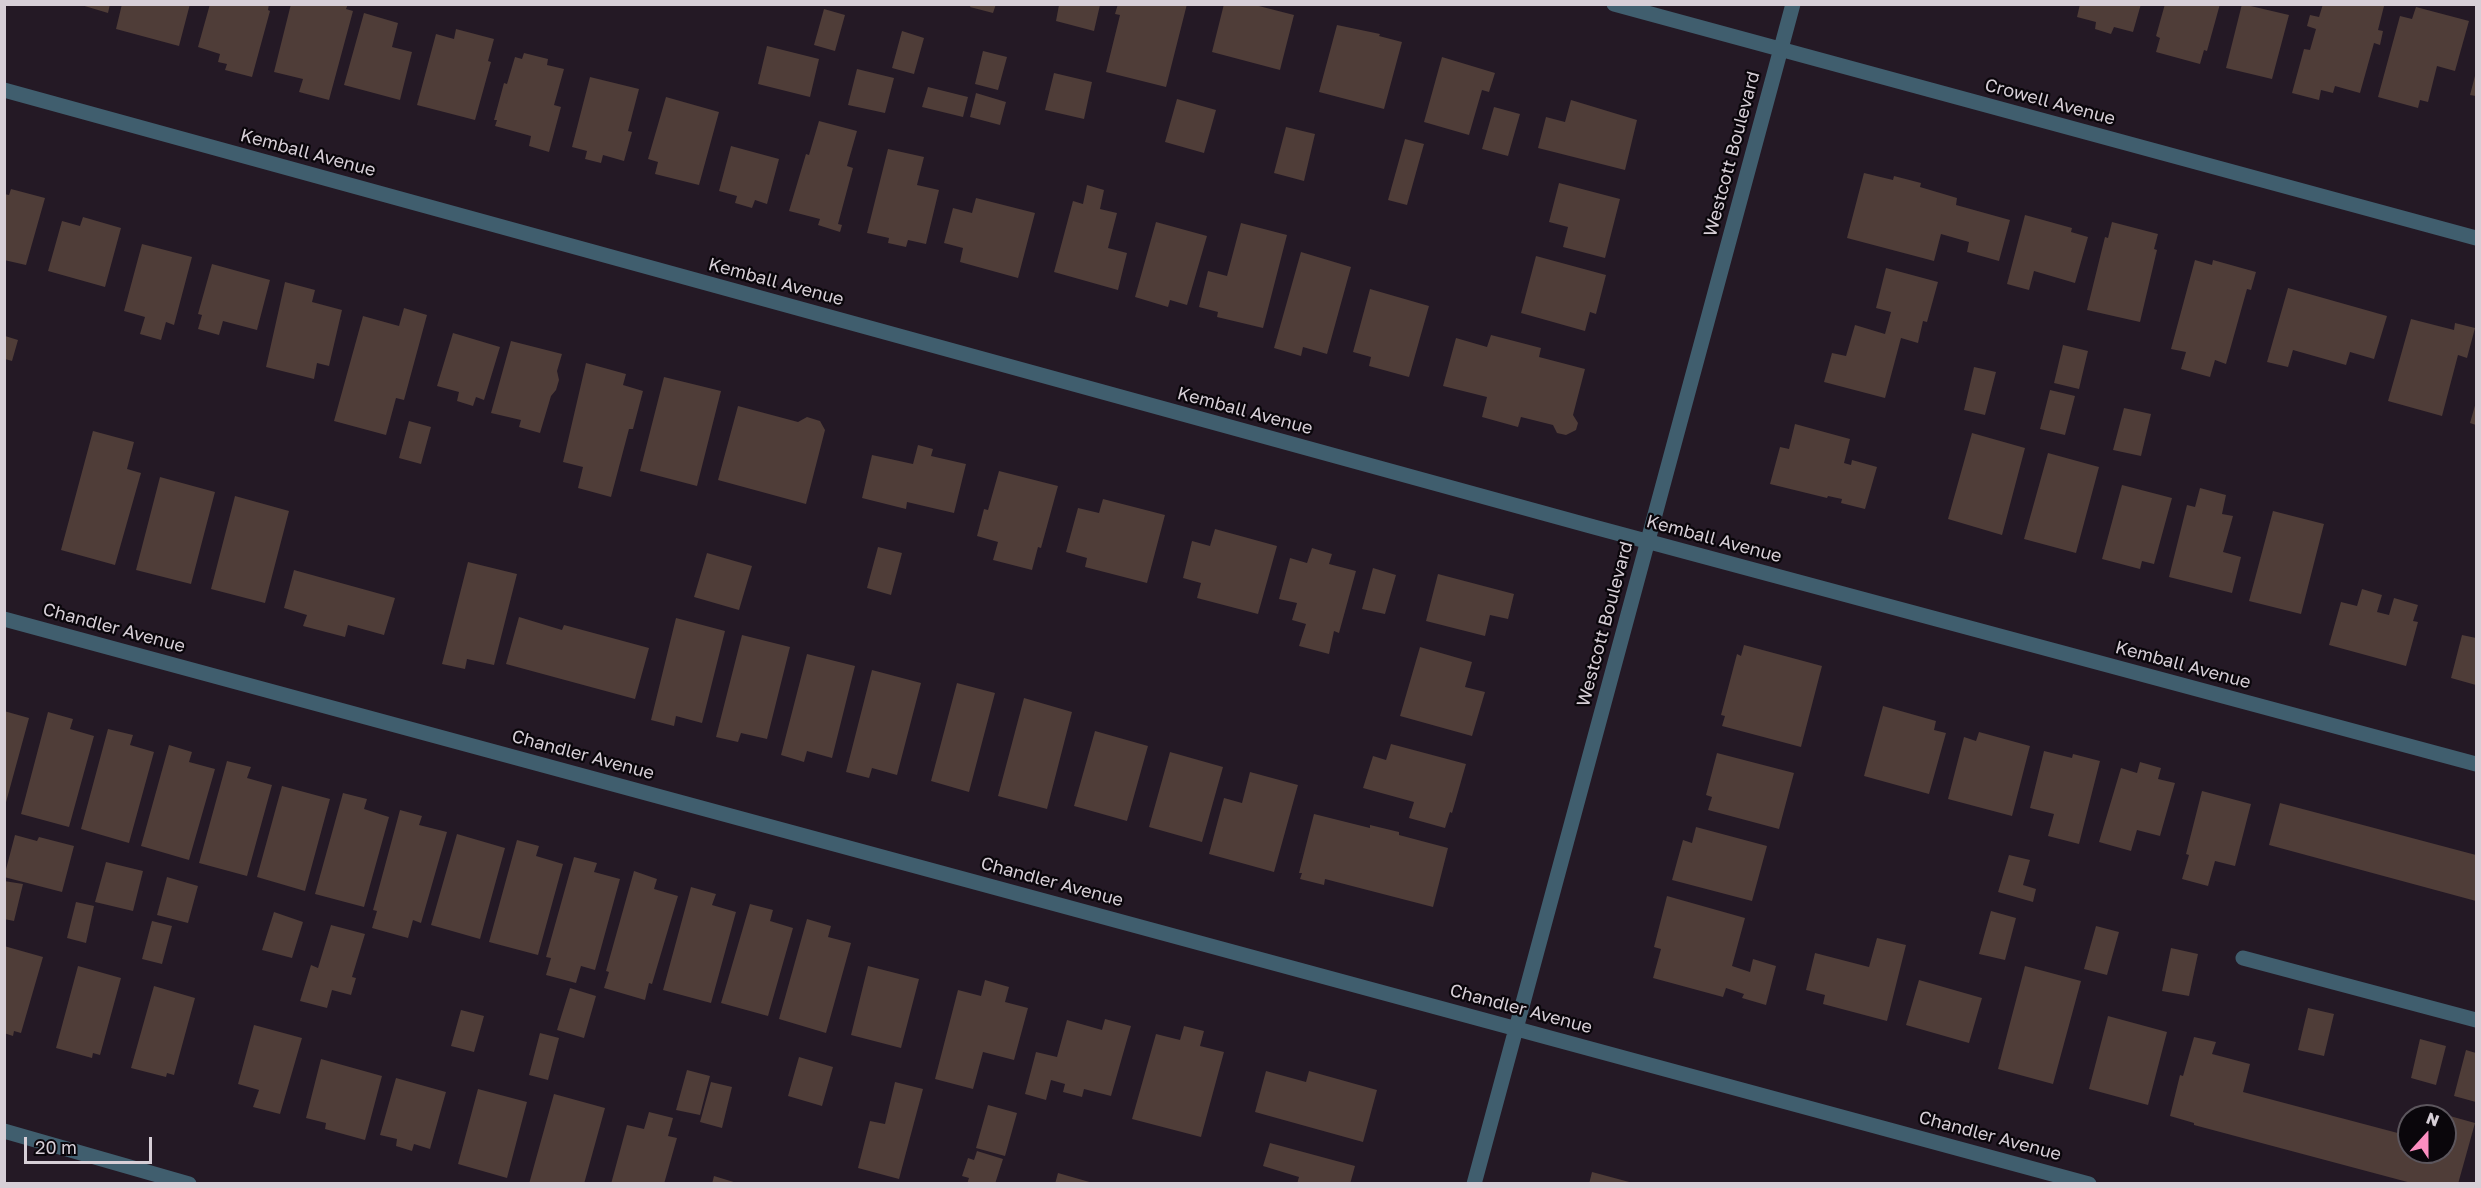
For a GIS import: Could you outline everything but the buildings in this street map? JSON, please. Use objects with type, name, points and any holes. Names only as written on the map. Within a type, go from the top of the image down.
[{"type":"street","name":"Crowell Avenue","points":[[1614,4],[2476,237]]},
{"type":"street","name":"Westcott Boulevard","points":[[1474,1184],[1793,4]]},
{"type":"street","name":"Kemball Avenue","points":[[4,90],[1648,542],[2476,764]]},
{"type":"street","name":"Chandler Avenue","points":[[4,619],[2089,1184]]},
{"type":"street","points":[[2243,958],[2476,1020]]},
{"type":"street","points":[[4,1131],[189,1184]]}]
